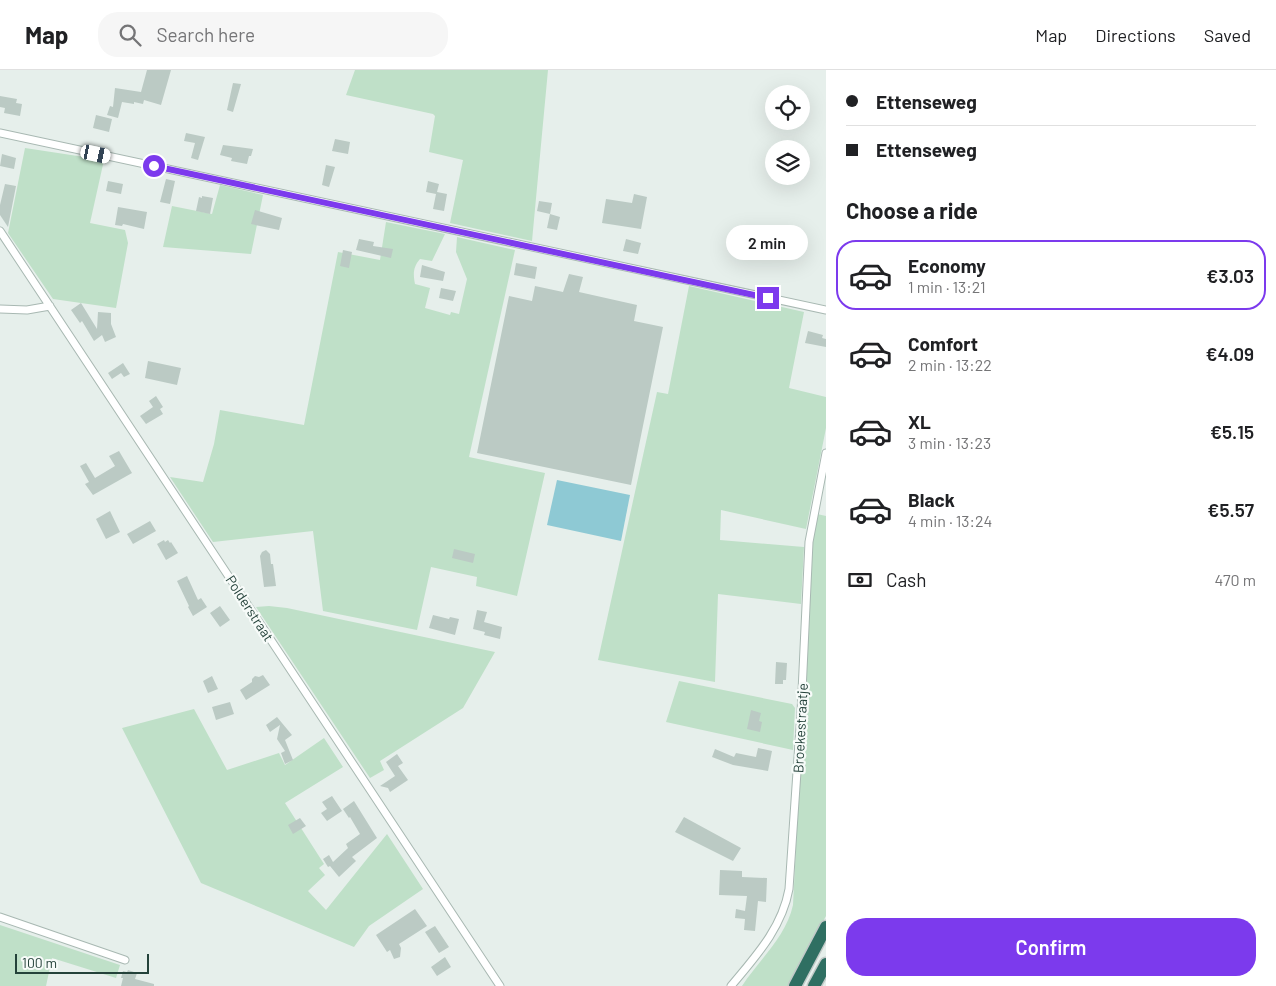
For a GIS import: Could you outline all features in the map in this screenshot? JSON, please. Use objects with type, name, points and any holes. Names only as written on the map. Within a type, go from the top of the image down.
[{"type":"highway","points":[[795,986],[826,927]]},
{"type":"highway","points":[[814,986],[826,964]]},
{"type":"street","points":[[0,133],[826,310]]},
{"type":"street","name":"Polderstraat","points":[[0,231],[500,986]]},
{"type":"street","points":[[0,309],[27,310],[50,306]]},
{"type":"street","name":"Broekestraatje","points":[[731,986],[761,952],[770,938],[784,910],[790,889],[809,542],[826,453]]},
{"type":"street","points":[[0,917],[125,960]]},
{"type":"green space","points":[[355,70],[548,70],[532,241],[450,223],[463,160],[429,152],[435,116],[433,114],[346,95]]},
{"type":"green space","points":[[25,148],[104,160],[90,223],[125,230],[128,243],[116,308],[53,299],[8,233]]},
{"type":"green space","points":[[220,185],[263,195],[251,254],[163,247],[172,206],[212,214]]},
{"type":"green space","points":[[386,222],[445,234],[432,261],[420,259],[414,271],[414,277],[415,284],[430,288],[425,308],[450,315],[451,312],[459,314],[467,279],[456,252],[457,237],[515,250],[469,457],[545,473],[517,596],[476,586],[477,577],[431,567],[417,630],[323,611],[313,531],[213,542],[170,477],[203,482],[214,444],[220,410],[304,425],[338,252],[380,260]]},
{"type":"green space","points":[[689,286],[804,312],[789,388],[826,397],[826,428],[806,529],[721,510],[720,540],[804,547],[801,604],[718,594],[715,682],[598,660],[657,392],[668,394]]},
{"type":"green space","points":[[817,514],[826,516],[826,916],[788,986],[742,986],[778,938],[793,905],[809,591],[814,525]]},
{"type":"green space","points":[[256,607],[287,608],[495,652],[463,708],[380,761],[384,770],[370,778]]},
{"type":"green space","points":[[679,681],[792,704],[795,708],[793,750],[666,722]]},
{"type":"green space","points":[[194,709],[227,770],[279,753],[285,765],[324,738],[343,767],[285,803],[324,864],[319,868],[325,875],[308,891],[326,910],[387,834],[423,889],[369,926],[354,947],[201,883],[122,728]]},
{"type":"green space","points":[[0,925],[120,965],[116,978],[52,958],[46,986],[0,986]]},
{"type":"water","points":[[557,480],[630,495],[621,541],[547,525]]},
{"type":"building","points":[[147,70],[171,70],[161,105],[144,100],[143,104],[122,102],[118,118],[107,115],[110,106],[113,107],[115,88],[141,92]]},
{"type":"building","points":[[233,83],[241,84],[233,112],[227,110]]},
{"type":"building","points":[[0,96],[17,99],[16,103],[22,104],[20,116],[4,113],[5,108],[0,107]]},
{"type":"building","points":[[96,115],[112,119],[109,132],[93,128]]},
{"type":"building","points":[[186,133],[205,137],[198,160],[191,158],[195,143],[184,141]]},
{"type":"building","points":[[335,139],[350,142],[348,154],[332,151]]},
{"type":"building","points":[[223,145],[253,149],[247,164],[231,161],[232,158],[220,155]]},
{"type":"building","points":[[2,154],[16,158],[14,169],[0,166]]},
{"type":"building","points":[[326,165],[335,167],[329,187],[322,185]]},
{"type":"building","points":[[166,179],[175,181],[170,204],[160,202]]},
{"type":"building","points":[[108,181],[123,184],[121,194],[106,191]]},
{"type":"building","points":[[428,181],[439,184],[437,192],[447,194],[444,211],[433,209],[436,194],[426,192]]},
{"type":"building","points":[[5,184],[16,186],[8,227],[0,215],[0,205]]},
{"type":"building","points":[[634,194],[647,197],[641,229],[602,223],[606,199],[632,203]]},
{"type":"building","points":[[202,196],[213,198],[210,214],[196,211],[199,197],[202,198]]},
{"type":"building","points":[[539,201],[552,203],[550,214],[537,211]]},
{"type":"building","points":[[118,207],[147,212],[144,229],[123,224],[122,226],[115,225]]},
{"type":"building","points":[[255,210],[282,218],[279,230],[251,224]]},
{"type":"building","points":[[550,214],[560,217],[557,230],[547,228]]},
{"type":"building","points":[[359,239],[374,242],[373,246],[393,249],[391,258],[356,250]]},
{"type":"building","points":[[626,239],[641,243],[638,254],[623,251]]},
{"type":"building","points":[[343,250],[352,252],[349,268],[340,266]]},
{"type":"building","points":[[516,263],[537,267],[535,279],[514,275]]},
{"type":"building","points":[[422,265],[445,272],[443,281],[420,277]]},
{"type":"building","points":[[569,274],[583,277],[579,292],[637,305],[634,321],[663,327],[631,485],[477,453],[509,296],[532,301],[535,286],[563,292]]},
{"type":"building","points":[[441,288],[456,291],[453,301],[439,298]]},
{"type":"building","points":[[81,303],[97,329],[98,312],[111,313],[111,324],[116,337],[105,342],[102,335],[94,341],[82,321],[80,323],[71,310]]},
{"type":"building","points":[[808,331],[823,335],[822,338],[826,339],[826,347],[805,343]]},
{"type":"building","points":[[148,361],[181,368],[177,385],[145,378]]},
{"type":"building","points":[[123,363],[130,374],[124,377],[121,373],[112,379],[108,373]]},
{"type":"building","points":[[156,396],[163,407],[160,409],[163,414],[146,424],[140,416],[153,407],[149,401]]},
{"type":"building","points":[[119,451],[132,473],[93,495],[85,484],[89,482],[80,466],[86,463],[95,478],[115,466],[109,456]]},
{"type":"building","points":[[110,511],[120,532],[106,539],[96,519]]},
{"type":"building","points":[[150,521],[156,531],[133,544],[127,534]]},
{"type":"building","points":[[164,540],[165,542],[168,540],[171,542],[178,553],[166,560],[157,544]]},
{"type":"building","points":[[454,549],[475,554],[473,563],[452,558]]},
{"type":"building","points":[[266,550],[270,554],[271,564],[273,564],[276,586],[264,587],[260,556]]},
{"type":"building","points":[[187,576],[198,600],[201,598],[207,607],[193,616],[177,581]]},
{"type":"building","points":[[220,606],[230,620],[220,627],[210,613]]},
{"type":"building","points":[[477,610],[487,612],[484,622],[502,627],[500,639],[484,635],[485,632],[473,629]]},
{"type":"building","points":[[433,615],[449,619],[450,617],[459,619],[455,635],[429,628]]},
{"type":"building","points":[[776,662],[787,663],[786,680],[783,680],[783,684],[775,684]]},
{"type":"building","points":[[263,675],[270,685],[246,700],[240,690],[252,682],[255,676]]},
{"type":"building","points":[[212,676],[218,689],[208,693],[203,681]]},
{"type":"building","points":[[230,702],[234,714],[216,720],[212,707]]},
{"type":"building","points":[[751,710],[761,713],[759,721],[762,722],[760,732],[747,729]]},
{"type":"building","points":[[277,717],[292,735],[285,740],[293,760],[285,764],[281,753],[285,751],[277,739],[280,725],[270,732],[266,725]]},
{"type":"building","points":[[758,748],[772,751],[768,771],[733,765],[712,757],[715,749],[734,757],[736,753],[756,757]]},
{"type":"building","points":[[397,754],[403,763],[398,766],[408,780],[390,792],[388,788],[380,786],[395,776],[386,762]]},
{"type":"building","points":[[332,796],[342,811],[327,821],[321,813],[327,809],[322,802]]},
{"type":"building","points":[[354,801],[377,838],[352,857],[356,861],[339,877],[330,866],[328,867],[323,859],[329,855],[333,862],[348,848],[346,844],[360,834],[343,809]]},
{"type":"building","points":[[684,817],[741,848],[733,861],[675,832]]},
{"type":"building","points":[[300,818],[306,826],[293,834],[288,825]]},
{"type":"building","points":[[720,870],[742,871],[742,877],[767,878],[766,902],[758,901],[755,931],[744,930],[745,919],[735,918],[736,909],[745,911],[747,896],[719,895]]},
{"type":"building","points":[[415,909],[427,926],[399,944],[401,948],[400,957],[394,959],[390,950],[387,952],[376,935]]},
{"type":"building","points":[[435,926],[449,947],[439,953],[425,932]]},
{"type":"building","points":[[445,957],[451,967],[437,976],[431,967]]},
{"type":"building","points":[[128,970],[137,973],[135,979],[154,984],[154,986],[121,986],[123,971],[127,972]]},
{"type":"route","points":[[154,166],[768,298]]}]
